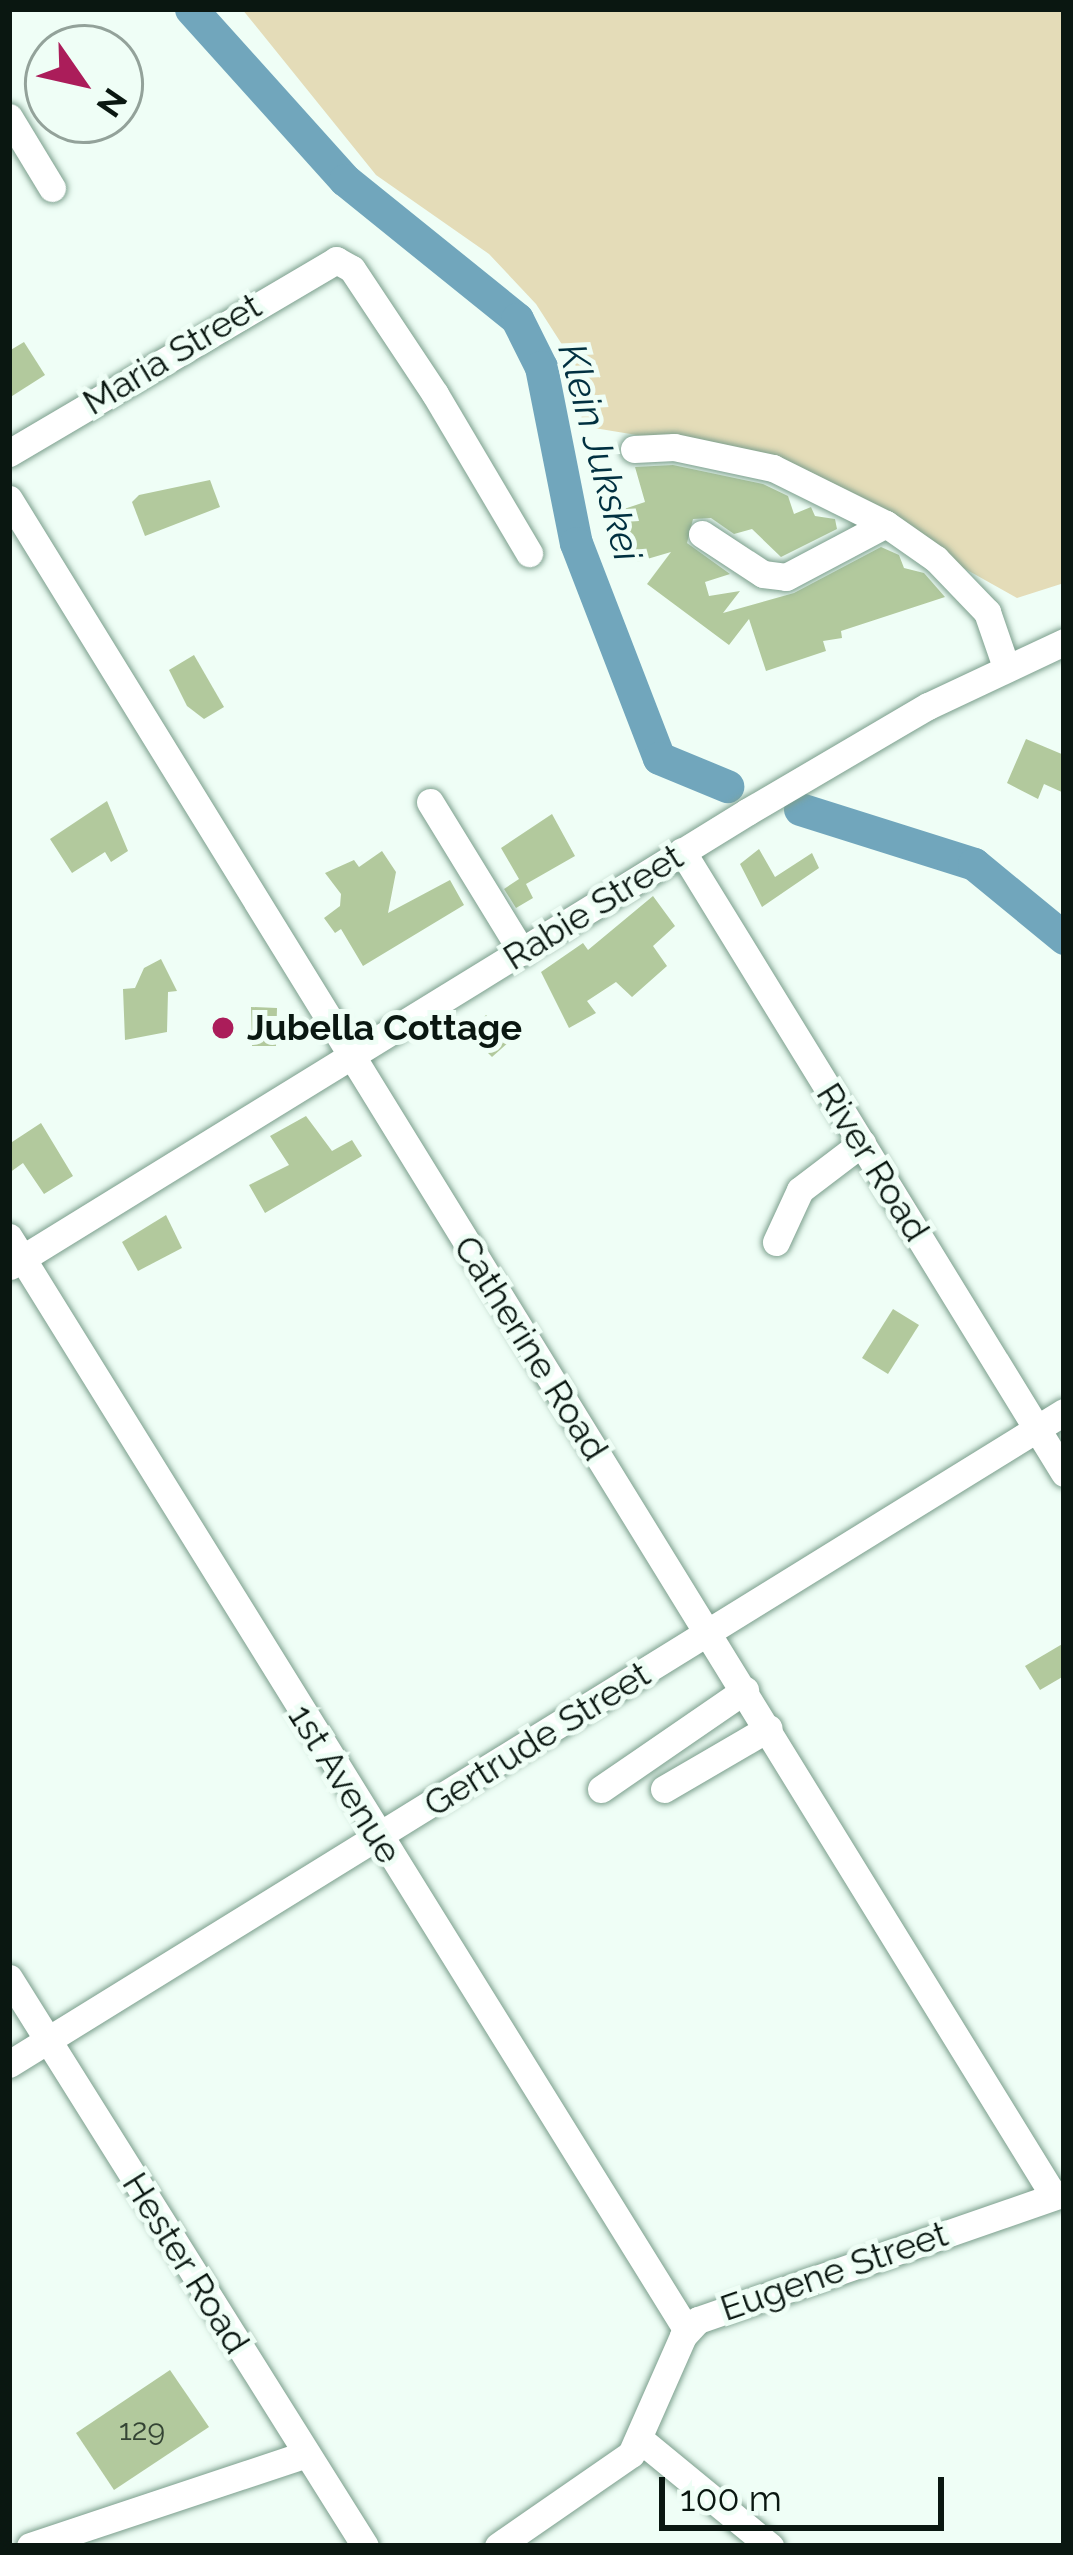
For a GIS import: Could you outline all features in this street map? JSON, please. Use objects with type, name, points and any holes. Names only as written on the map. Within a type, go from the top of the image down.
[{"type":"street","points":[[9,117],[52,188]]},
{"type":"street","name":"Maria Street","points":[[9,453],[336,260],[352,268],[435,394],[529,553]]},
{"type":"street","points":[[634,448],[674,447],[772,468],[886,524],[936,559],[987,613],[1006,667]]},
{"type":"street","name":"Catherine Road","points":[[9,499],[347,1056],[1059,2194]]},
{"type":"street","points":[[702,534],[764,574],[786,577],[886,524]]},
{"type":"street","name":"Rabie Street","points":[[13,1254],[522,952],[682,851],[1006,667],[1064,642]]},
{"type":"street","points":[[430,802],[522,952]]},
{"type":"street","name":"River Road","points":[[682,851],[1064,1473]]},
{"type":"street","points":[[776,1242],[800,1190],[862,1143]]},
{"type":"street","name":"1st Avenue","points":[[13,1254],[686,2329]]},
{"type":"street","name":"Gertrude Street","points":[[9,2064],[1064,1412]]},
{"type":"street","points":[[601,1790],[745,1690]]},
{"type":"street","points":[[664,1789],[769,1728]]},
{"type":"street","name":"Hester Road","points":[[9,1978],[364,2546]]},
{"type":"street","name":"Eugene Street","points":[[642,2441],[686,2329],[706,2314],[1059,2194]]},
{"type":"street","points":[[498,2546],[642,2441],[770,2546]]},
{"type":"street","points":[[30,2546],[306,2454]]},
{"type":"shaded area","points":[[242,9],[1064,9],[1064,583],[1017,598],[764,456],[582,426],[579,371],[536,304],[489,254],[376,175]]},
{"type":"building","points":[[24,342],[45,375],[9,398],[9,351]]},
{"type":"building","points":[[673,465],[763,484],[788,496],[794,514],[811,507],[815,516],[835,519],[837,529],[781,557],[752,529],[734,534],[711,518],[693,519],[687,543],[730,574],[705,582],[709,596],[740,591],[723,613],[794,593],[881,547],[899,555],[904,568],[924,573],[945,597],[841,631],[842,638],[823,641],[826,651],[766,671],[749,619],[729,645],[647,584],[671,552],[637,562],[624,509],[645,502],[635,467]]},
{"type":"building","points":[[210,480],[220,507],[145,536],[132,502],[139,495]]},
{"type":"building","points":[[194,655],[224,707],[204,719],[187,706],[169,670]]},
{"type":"building","points":[[1026,739],[1064,755],[1064,793],[1044,784],[1038,799],[1007,783]]},
{"type":"building","points":[[107,801],[128,851],[111,862],[105,852],[72,873],[50,839]]},
{"type":"building","points":[[552,814],[575,856],[526,884],[533,898],[516,908],[504,889],[519,879],[501,848]]},
{"type":"building","points":[[759,849],[775,877],[812,853],[819,868],[762,907],[740,864]]},
{"type":"building","points":[[382,851],[396,872],[388,913],[450,880],[464,905],[363,966],[341,929],[335,933],[324,918],[340,906],[341,894],[325,873],[354,860],[359,867]]},
{"type":"building","points":[[653,896],[675,926],[653,946],[667,966],[632,997],[616,982],[587,1001],[596,1013],[569,1028],[541,972],[583,943],[588,950]]},
{"type":"building","points":[[161,959],[177,991],[168,992],[167,1032],[125,1040],[123,989],[135,988],[144,968]]},
{"type":"building","points":[[251,1007],[277,1008],[276,1046],[252,1046]]},
{"type":"building","points":[[486,1015],[511,1040],[492,1057],[468,1033]]},
{"type":"building","points":[[306,1116],[332,1151],[352,1140],[362,1156],[265,1213],[249,1185],[289,1165],[270,1136]]},
{"type":"building","points":[[41,1123],[73,1176],[44,1194],[23,1163],[9,1173],[9,1144]]},
{"type":"building","points":[[166,1215],[182,1248],[138,1271],[122,1242]]},
{"type":"building","points":[[893,1309],[919,1325],[888,1374],[862,1358]]},
{"type":"building","points":[[1064,1643],[1064,1676],[1040,1690],[1025,1666]]},
{"type":"building","points":[[170,2370],[209,2427],[114,2490],[76,2433]]},
{"type":"waterway","name":"Klein Jukskei","points":[[191,9],[345,180],[517,319],[541,367],[576,543],[659,758],[727,786]]},
{"type":"waterway","name":"Klein Jukskei","points":[[800,809],[974,864],[1064,938]]},
{"type":"place","name":"Jubella Cottage","points":[[223,1028]]}]
